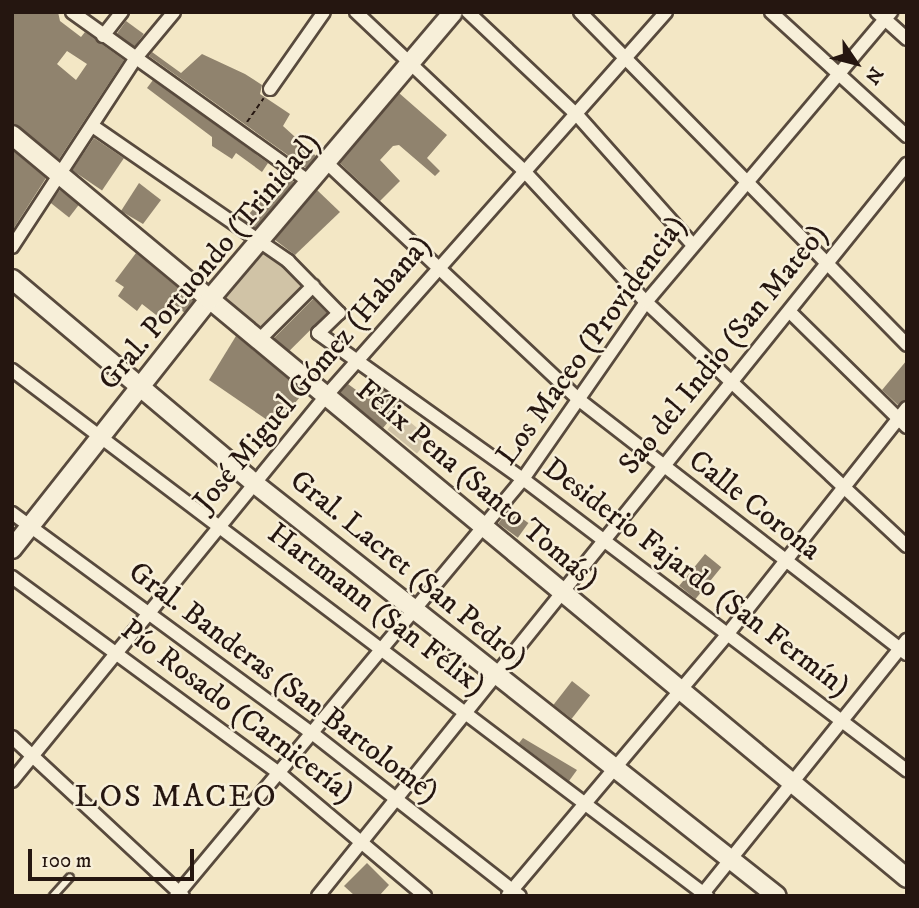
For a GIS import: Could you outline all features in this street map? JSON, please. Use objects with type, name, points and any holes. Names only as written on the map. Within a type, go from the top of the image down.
[{"type":"street","points":[[72,12],[311,183]]},
{"type":"street","points":[[103,36],[122,12]]},
{"type":"street","points":[[12,247],[94,127],[135,59],[174,12]]},
{"type":"street","points":[[271,89],[324,12]]},
{"type":"street","points":[[356,12],[412,62],[525,172],[646,302],[734,381],[843,488],[907,546]]},
{"type":"street","name":"Gral. Portuondo (Trinidad)","points":[[12,550],[209,300],[328,164],[453,12]]},
{"type":"street","points":[[468,12],[578,116],[692,245]]},
{"type":"street","points":[[580,12],[743,185],[907,345]]},
{"type":"street","name":"José Miguel Gómez (Habana)","points":[[12,780],[326,396],[438,265],[578,116],[666,12]]},
{"type":"street","points":[[771,12],[907,136]]},
{"type":"street","points":[[884,15],[907,38]]},
{"type":"street","name":"Los Maceo (Providencia)","points":[[180,894],[483,529],[523,479],[646,302],[838,75],[884,15]]},
{"type":"street","name":"Desiderio Fajardo (San Fermín)","points":[[94,127],[259,241],[313,286],[339,313],[318,333],[523,479],[907,771]]},
{"type":"street","name":"Félix Pena (Santo Tomás)","points":[[12,135],[483,529],[907,877]]},
{"type":"street","name":"Calle Corona","points":[[328,164],[578,399],[782,562],[904,648]]},
{"type":"street","name":"Sao del Indio (San Mateo)","points":[[318,896],[606,542],[662,468],[790,313],[907,164]]},
{"type":"street","name":"Gral. Lacret (San Pedro)","points":[[12,279],[254,483],[417,610],[613,770],[777,896]]},
{"type":"street","points":[[258,341],[313,286]]},
{"type":"street","points":[[790,313],[902,423]]},
{"type":"street","name":"Hartmann (San Félix)","points":[[12,370],[467,712],[704,895]]},
{"type":"street","points":[[514,894],[584,802],[726,636],[843,488],[902,423],[907,408]]},
{"type":"street","name":"Gral. Banderas (San Bartolomé)","points":[[12,513],[312,733],[514,894]]},
{"type":"street","name":"Pío Rosado (Carnicería)","points":[[12,577],[279,773],[363,841],[425,896]]},
{"type":"street","points":[[704,895],[730,859],[904,648]]},
{"type":"street","points":[[12,737],[34,753],[180,894]]},
{"type":"lane","points":[[53,896],[70,877]]},
{"type":"path","points":[[240,132],[271,89]]},
{"type":"shaded area","points":[[260,249],[306,285],[266,335],[221,299]]},
{"type":"shaded area","points":[[400,414],[430,438],[417,453],[387,430]]},
{"type":"building","points":[[12,12],[58,12],[60,21],[81,37],[85,32],[124,60],[59,159],[12,124]],"holes":[[[67,51],[87,64],[76,80],[57,64]]]},
{"type":"building","points":[[126,21],[144,34],[134,47],[117,34]]},
{"type":"building","points":[[152,52],[181,73],[202,54],[245,74],[262,85],[260,94],[290,114],[283,126],[316,156],[306,168],[149,56]]},
{"type":"building","points":[[153,80],[268,163],[262,172],[236,153],[232,159],[212,146],[212,137],[147,88]]},
{"type":"building","points":[[399,93],[447,135],[427,158],[440,171],[435,176],[399,145],[393,146],[380,160],[400,181],[380,201],[340,163]]},
{"type":"building","points":[[94,138],[124,158],[102,190],[72,170]]},
{"type":"building","points":[[12,150],[46,178],[12,231]]},
{"type":"building","points":[[288,177],[294,182],[255,228],[244,220],[277,181],[282,185]]},
{"type":"building","points":[[139,183],[161,200],[143,224],[121,211]]},
{"type":"building","points":[[60,190],[79,205],[69,217],[50,203]]},
{"type":"building","points":[[317,190],[340,212],[295,255],[275,240]]},
{"type":"building","points":[[136,253],[194,301],[185,313],[172,303],[160,318],[142,304],[137,311],[118,296],[124,287],[115,281]]},
{"type":"building","points":[[313,299],[327,313],[288,352],[274,338]]},
{"type":"building","points":[[236,336],[304,392],[276,426],[209,380]]},
{"type":"building","points":[[907,360],[907,399],[898,405],[882,390]]},
{"type":"building","points":[[348,384],[367,398],[377,386],[403,404],[383,428],[340,393]]},
{"type":"building","points":[[509,509],[528,523],[518,538],[498,524]]},
{"type":"building","points":[[705,554],[721,567],[696,599],[679,586]]},
{"type":"building","points":[[572,681],[590,695],[572,719],[554,705]]},
{"type":"building","points":[[523,738],[577,770],[569,781],[519,743]]},
{"type":"building","points":[[367,863],[389,885],[379,896],[355,896],[344,886]]},
{"type":"district","name":"LOS MACEO","points":[[176,797]]}]
